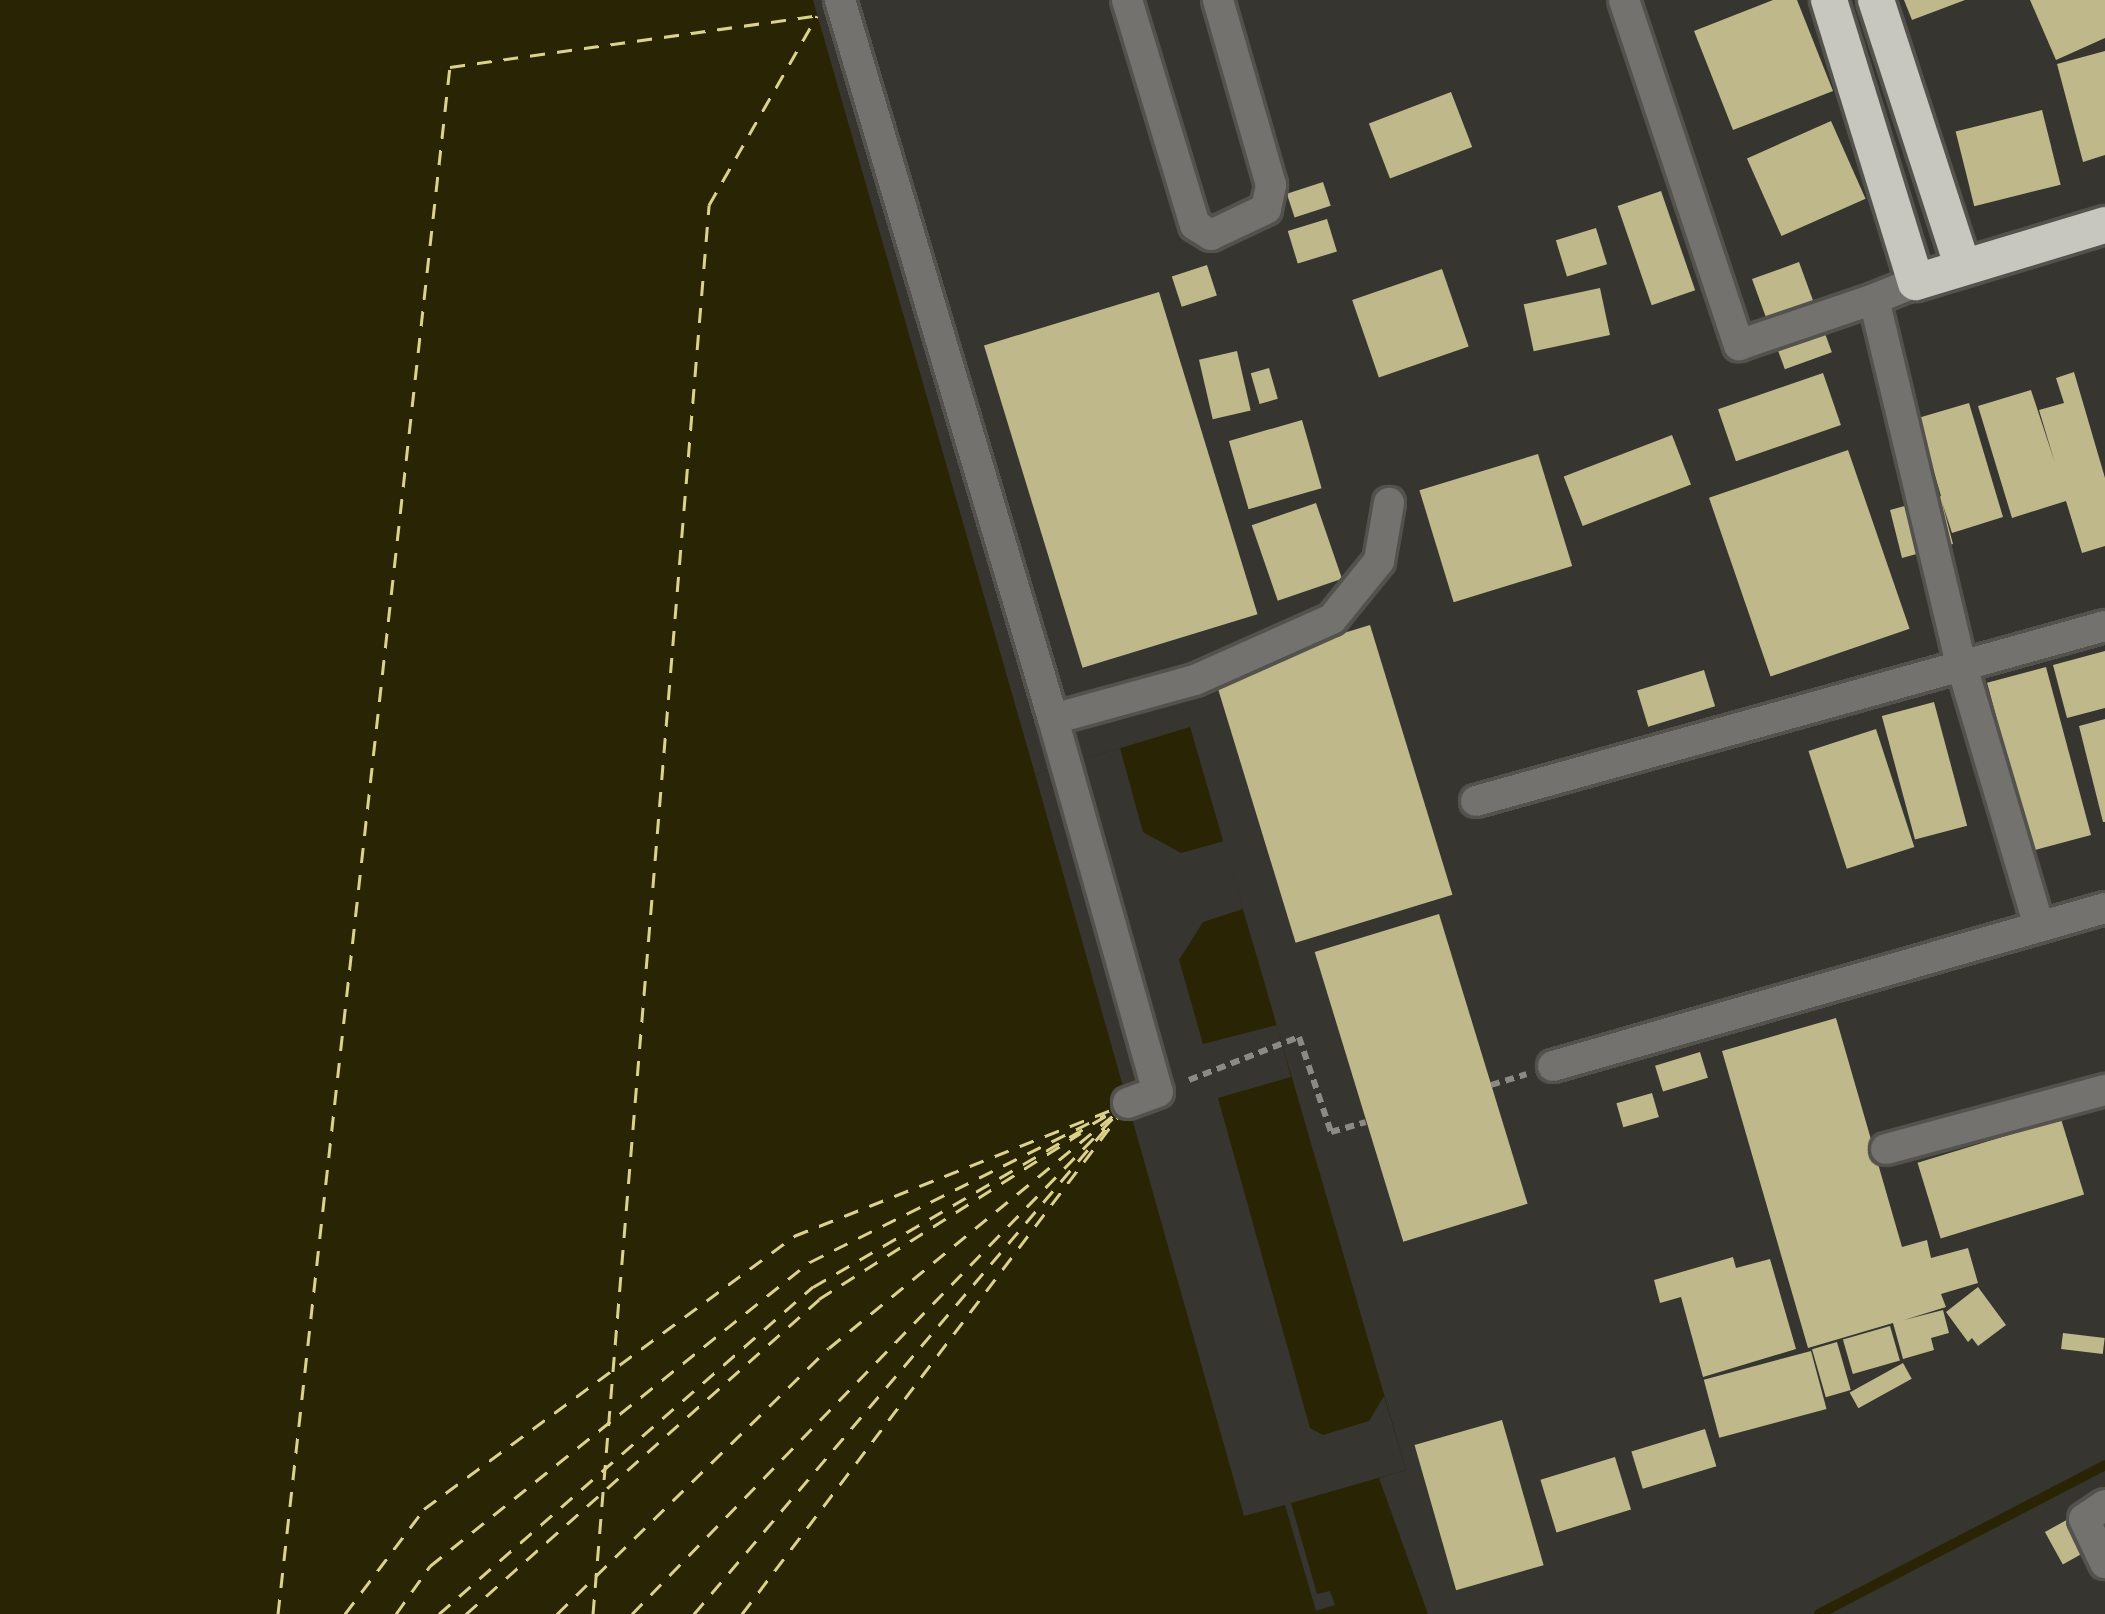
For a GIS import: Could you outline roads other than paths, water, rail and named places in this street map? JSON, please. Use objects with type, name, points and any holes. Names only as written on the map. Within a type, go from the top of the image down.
[{"type":"highway","points":[[1828,0],[1916,282],[2105,224]]},
{"type":"highway","points":[[1876,0],[1963,267]]},
{"type":"street","points":[[1127,0],[1195,225],[1211,235],[1266,209],[1271,185],[1218,0]]},
{"type":"street","points":[[1624,0],[1739,345],[1916,282]]},
{"type":"street","points":[[833,6],[1053,719],[1158,1092],[1128,1103]]},
{"type":"street","points":[[1874,299],[1961,663],[2039,927]]},
{"type":"street","points":[[1053,719],[1195,680],[1332,619],[1379,561],[1389,503]]},
{"type":"street","points":[[1476,801],[2105,626]]},
{"type":"street","points":[[1553,1066],[2105,908]]},
{"type":"street","points":[[1886,1149],[2105,1090]]},
{"type":"street","points":[[2094,1512],[2105,1563]]},
{"type":"waterway","points":[[1819,1614],[2105,1465]]}]
